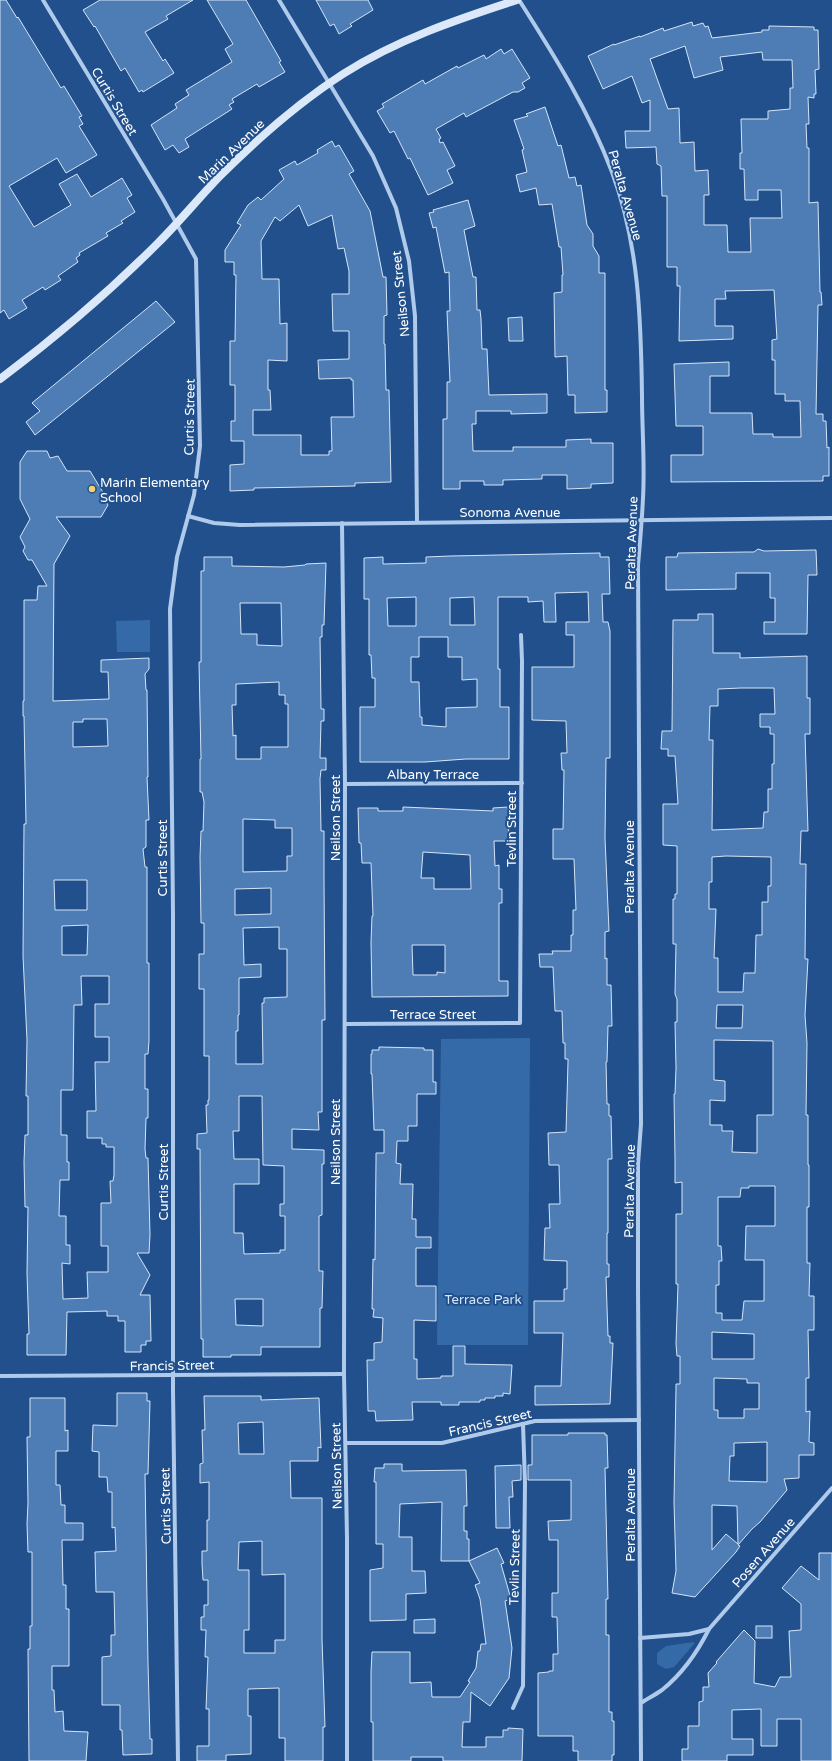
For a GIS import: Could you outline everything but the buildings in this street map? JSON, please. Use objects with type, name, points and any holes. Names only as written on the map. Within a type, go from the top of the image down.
[{"type":"main road","name":"Marin Avenue","points":[[0,379],[48,343],[138,263],[218,178],[256,142],[302,103],[366,60],[416,36],[469,16],[518,0]]},
{"type":"street","name":"Curtis Street","points":[[43,0],[177,223],[196,259],[198,282],[200,446],[194,495],[177,557],[170,609],[173,913],[173,1375],[178,1761]]},
{"type":"street","name":"Neilson Street","points":[[279,0],[373,156],[396,208],[409,261],[415,316],[417,522]]},
{"type":"street","name":"Peralta Avenue","points":[[518,0],[579,100],[596,132],[612,174],[625,217],[635,265],[641,327],[643,498],[638,565],[641,1124],[638,1164],[641,1761]]},
{"type":"street","name":"Sonoma Avenue","points":[[188,516],[214,523],[240,525],[832,518]]},
{"type":"street","name":"Neilson Street","points":[[342,523],[346,1024],[344,1374],[346,1443],[347,1761]]},
{"type":"street","name":"Tevlin Street","points":[[520,1023],[522,784],[521,635]]},
{"type":"street","name":"Albany Terrace","points":[[345,784],[522,784]]},
{"type":"street","name":"Terrace Street","points":[[346,1024],[520,1023]]},
{"type":"street","name":"Francis Street","points":[[0,1376],[344,1374]]},
{"type":"street","name":"Francis Street","points":[[346,1443],[442,1443],[535,1421],[639,1420]]},
{"type":"street","name":"Tevlin Street","points":[[513,1708],[523,1686],[525,1483],[523,1424]]},
{"type":"street","name":"Posen Avenue","points":[[641,1703],[662,1690],[679,1672],[699,1649],[710,1629],[832,1488]]},
{"type":"street","points":[[640,1638],[689,1634],[710,1629]]},
{"type":"green space","points":[[150,620],[150,652],[117,652],[116,621]]},
{"type":"green space","name":"Terrace Park","points":[[530,1038],[528,1345],[437,1345],[441,1039]]},
{"type":"green space","points":[[694,1642],[694,1644],[674,1667],[666,1669],[657,1664],[657,1653],[666,1646]]},
{"type":"place","name":"Marin Elementary School","points":[[92,489]]}]
